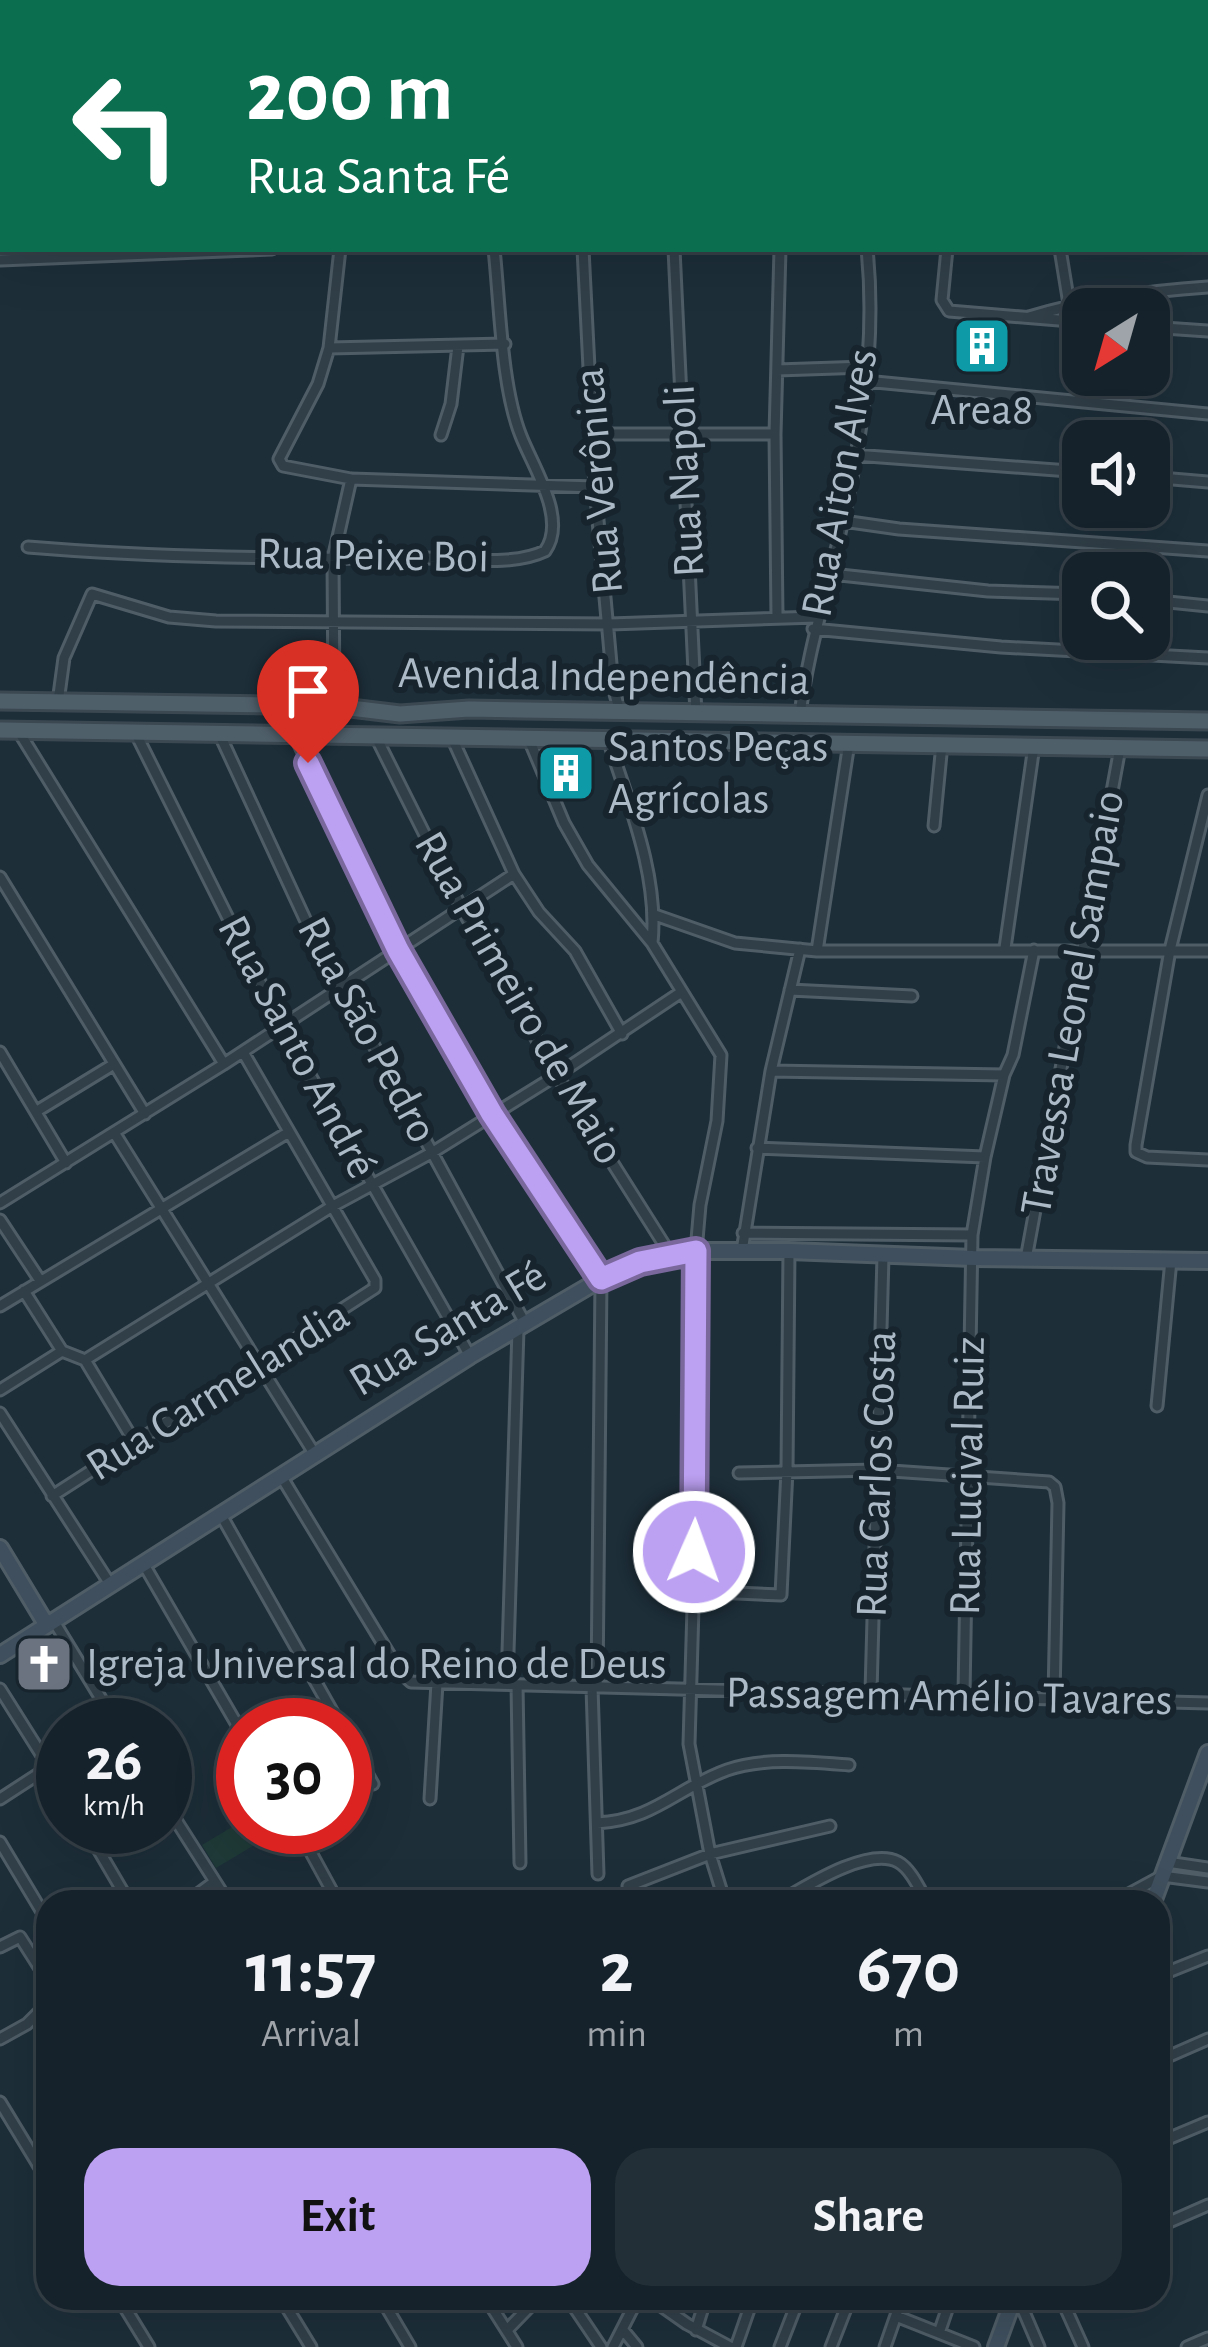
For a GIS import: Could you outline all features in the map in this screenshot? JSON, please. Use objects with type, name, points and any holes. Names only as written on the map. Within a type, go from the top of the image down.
[{"type":"main road","name":"Avenida Independência","points":[[0,701],[334,706],[400,714],[469,709],[1208,721]]},
{"type":"main road","points":[[1179,749],[1183,721]]},
{"type":"main road","name":"Avenida Independência","points":[[0,730],[1208,749]]},
{"type":"street","points":[[0,260],[21,254],[98,252]]},
{"type":"street","points":[[340,252],[329,348],[318,384],[280,463],[288,469],[351,479],[596,488]]},
{"type":"street","points":[[494,252],[514,418],[540,483]]},
{"type":"street","name":"Rua Verônica","points":[[583,252],[596,488],[620,713]]},
{"type":"street","name":"Rua Napoli","points":[[674,252],[696,713]]},
{"type":"street","points":[[777,617],[780,252]]},
{"type":"street","name":"Rua Aiton Alves","points":[[800,715],[813,629],[843,520],[865,381],[867,252]]},
{"type":"street","points":[[946,252],[945,308],[955,313],[1062,321]]},
{"type":"street","points":[[1061,252],[1067,288]]},
{"type":"street","points":[[1170,289],[1208,287]]},
{"type":"street","points":[[1024,318],[1062,306]]},
{"type":"street","points":[[1170,328],[1208,331]]},
{"type":"street","points":[[329,348],[505,344]]},
{"type":"street","points":[[441,435],[451,404],[458,346]]},
{"type":"street","points":[[777,370],[866,367]]},
{"type":"street","points":[[865,381],[1208,414]]},
{"type":"street","points":[[593,434],[775,434]]},
{"type":"street","points":[[854,454],[1062,470]]},
{"type":"street","points":[[334,706],[333,559],[351,479]]},
{"type":"street","points":[[1170,479],[1208,482]]},
{"type":"street","name":"Rua Peixe Boi","points":[[28,547],[127,555],[333,559],[536,555],[550,545],[552,533],[540,483]]},
{"type":"street","points":[[843,520],[1208,551]]},
{"type":"street","points":[[830,574],[988,591],[1062,593]]},
{"type":"street","points":[[58,702],[64,658],[92,594],[183,619],[610,623],[817,617]]},
{"type":"street","points":[[1170,602],[1208,606]]},
{"type":"street","points":[[813,629],[980,646],[1208,658]]},
{"type":"street","name":"Rua São Pedro","points":[[218,731],[305,919],[433,1151],[522,1327]]},
{"type":"street","points":[[19,732],[224,1064]]},
{"type":"street","name":"Rua Santo André","points":[[135,732],[282,1026],[470,1356]]},
{"type":"street","points":[[451,735],[514,874],[539,913],[575,951],[622,1034]]},
{"type":"street","points":[[295,736],[397,949],[492,1114],[601,1279],[594,1687],[598,1874]]},
{"type":"street","name":"Rua Primeiro de Maio","points":[[376,737],[462,909],[557,1076],[670,1254]]},
{"type":"street","points":[[529,737],[564,823],[589,866],[652,943],[722,1055],[696,1251],[698,1472],[689,1744],[721,1890]]},
{"type":"street","points":[[608,738],[646,870],[655,915],[652,943]]},
{"type":"street","points":[[817,951],[849,742]]},
{"type":"street","points":[[934,826],[942,744]]},
{"type":"street","points":[[1005,948],[1034,746]]},
{"type":"street","name":"Travessa Leonel Sampaio","points":[[1026,1259],[1120,748]]},
{"type":"street","points":[[1208,795],[1170,950],[1136,1151],[1147,1157],[1208,1160]]},
{"type":"street","points":[[0,1203],[115,1134],[514,874]]},
{"type":"street","points":[[0,877],[145,1114]]},
{"type":"street","points":[[655,915],[735,943],[817,951],[1208,951]]},
{"type":"street","points":[[742,1251],[771,1071],[800,949]]},
{"type":"street","name":"Rua Lucival Ruiz","points":[[964,1694],[972,1235],[985,1157],[1034,950]]},
{"type":"street","points":[[790,990],[912,996]]},
{"type":"street","points":[[86,1360],[331,1207],[557,1076],[680,993]]},
{"type":"street","points":[[0,1052],[66,1163]]},
{"type":"street","points":[[243,1052],[331,1207]]},
{"type":"street","points":[[37,1111],[114,1064]]},
{"type":"street","points":[[771,1071],[1004,1075]]},
{"type":"street","points":[[0,1306],[289,1132]]},
{"type":"street","points":[[115,1134],[314,1453]]},
{"type":"street","points":[[757,1148],[985,1157]]},
{"type":"street","name":"Rua Carmelandia","points":[[52,1496],[371,1293],[375,1280],[331,1207]]},
{"type":"street","points":[[0,1220],[39,1279]]},
{"type":"street","points":[[743,1233],[972,1235]]},
{"type":"street","points":[[693,1592],[781,1595],[789,1251]]},
{"type":"street","name":"Rua Santa Fé","points":[[0,1655],[470,1356],[601,1279],[670,1254],[789,1251],[1208,1261]]},
{"type":"street","name":"Rua Carlos Costa","points":[[871,1692],[883,1256]]},
{"type":"street","points":[[1157,1406],[1171,1260]]},
{"type":"street","points":[[24,1291],[62,1351],[86,1360],[135,1443]]},
{"type":"street","points":[[520,1863],[512,1684],[522,1327]]},
{"type":"street","points":[[0,1390],[62,1351]]},
{"type":"street","points":[[0,1413],[110,1584]]},
{"type":"street","points":[[740,1474],[877,1470],[1036,1479],[1055,1486],[1054,1697]]},
{"type":"street","name":"Passagem Amélio Tavares","points":[[281,1475],[400,1672],[411,1682],[1208,1703]]},
{"type":"street","points":[[221,1516],[325,1698]]},
{"type":"street","points":[[0,1548],[98,1698]]},
{"type":"street","points":[[143,1563],[221,1698]]},
{"type":"street","points":[[430,1799],[437,1683]]},
{"type":"street","points":[[0,1689],[36,1745]]},
{"type":"street","points":[[1157,1890],[1200,1795],[1208,1753]]},
{"type":"street","points":[[597,1823],[640,1816],[731,1768],[803,1761],[849,1765]]},
{"type":"street","points":[[0,1799],[36,1776]]},
{"type":"street","points":[[628,1886],[710,1854],[830,1826]]},
{"type":"street","points":[[0,1841],[36,1902]]},
{"type":"street","points":[[192,1847],[220,1890]]},
{"type":"street","points":[[101,1854],[123,1890]]},
{"type":"street","points":[[312,1854],[332,1890]]},
{"type":"street","points":[[800,1890],[838,1868],[875,1859],[901,1863],[919,1890]]},
{"type":"street","points":[[1133,1890],[1165,1869],[1208,1868]]},
{"type":"street","points":[[1165,1869],[1208,1882]]},
{"type":"street","points":[[203,1890],[214,1882]]},
{"type":"street","points":[[0,1947],[20,1937],[36,1962]]},
{"type":"street","points":[[1170,1971],[1208,1956]]},
{"type":"street","points":[[0,2039],[36,2015]]},
{"type":"street","points":[[1170,2056],[1208,2039]]},
{"type":"street","points":[[0,2102],[36,2161]]},
{"type":"street","points":[[1170,2138],[1208,2122]]},
{"type":"street","points":[[1170,2222],[1208,2205]]},
{"type":"street","points":[[126,2310],[149,2347]]},
{"type":"street","points":[[288,2310],[311,2347]]},
{"type":"street","points":[[388,2310],[410,2347]]},
{"type":"street","points":[[494,2310],[517,2347]]},
{"type":"street","points":[[506,2330],[526,2310]]},
{"type":"street","points":[[576,2310],[601,2347]]},
{"type":"street","points":[[613,2347],[632,2310]]},
{"type":"street","points":[[667,2310],[733,2347],[748,2310]]},
{"type":"street","points":[[696,2330],[702,2310]]},
{"type":"street","points":[[779,2347],[794,2310]]},
{"type":"street","points":[[831,2347],[845,2310]]},
{"type":"street","points":[[885,2347],[898,2310]]},
{"type":"street","points":[[939,2333],[947,2310]]},
{"type":"street","points":[[999,2344],[1012,2310]]},
{"type":"street","points":[[1022,2310],[1039,2347]]},
{"type":"street","points":[[1066,2310],[1083,2347]]},
{"type":"street","points":[[896,2316],[974,2347]]},
{"type":"street","points":[[623,2330],[637,2347]]},
{"type":"street","points":[[1187,2347],[1208,2338]]},
{"type":"green space","points":[[216,1837],[216,1854],[239,1854],[216,1868],[202,1845]]},
{"type":"place","name":"Area8","points":[[982,346]]},
{"type":"place","name":"Santos Peças Agrícolas","points":[[566,773]]},
{"type":"place","name":"Igreja Universal do Reino de Deus","points":[[44,1664]]},
{"type":"route","points":[[308,763],[398,950],[492,1114],[601,1279],[640,1262],[696,1251],[694,1552]]}]
